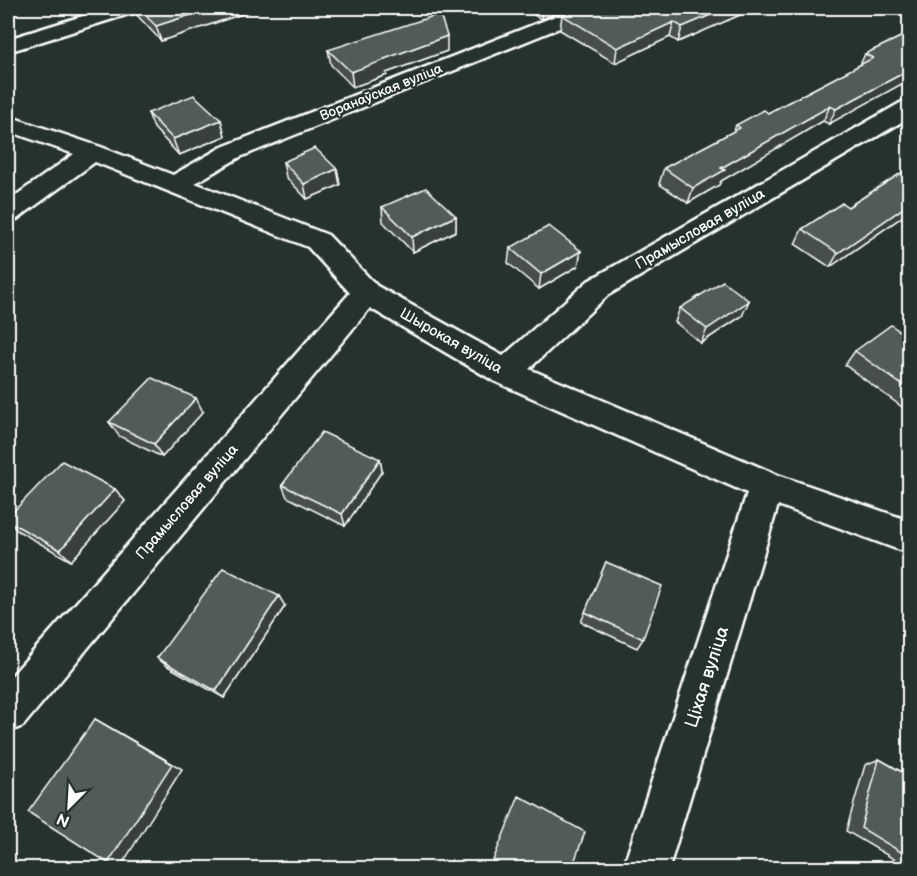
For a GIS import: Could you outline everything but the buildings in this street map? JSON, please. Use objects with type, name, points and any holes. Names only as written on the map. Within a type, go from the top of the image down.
[{"type":"street","points":[[8,46],[128,8]]},
{"type":"street","name":"Воранаўская вуліца","points":[[173,185],[231,152],[592,8]]},
{"type":"street","name":"Прамысловая вуліца","points":[[505,372],[598,288],[909,107]]},
{"type":"street","name":"Шырокая вуліца","points":[[8,123],[92,152],[318,241],[367,293],[505,372],[767,486],[909,538]]},
{"type":"street","points":[[8,213],[92,152]]},
{"type":"street","name":"Прамысловая вуліца","points":[[8,711],[367,293]]},
{"type":"street","name":"Ціхая вуліца","points":[[646,868],[767,486]]}]
